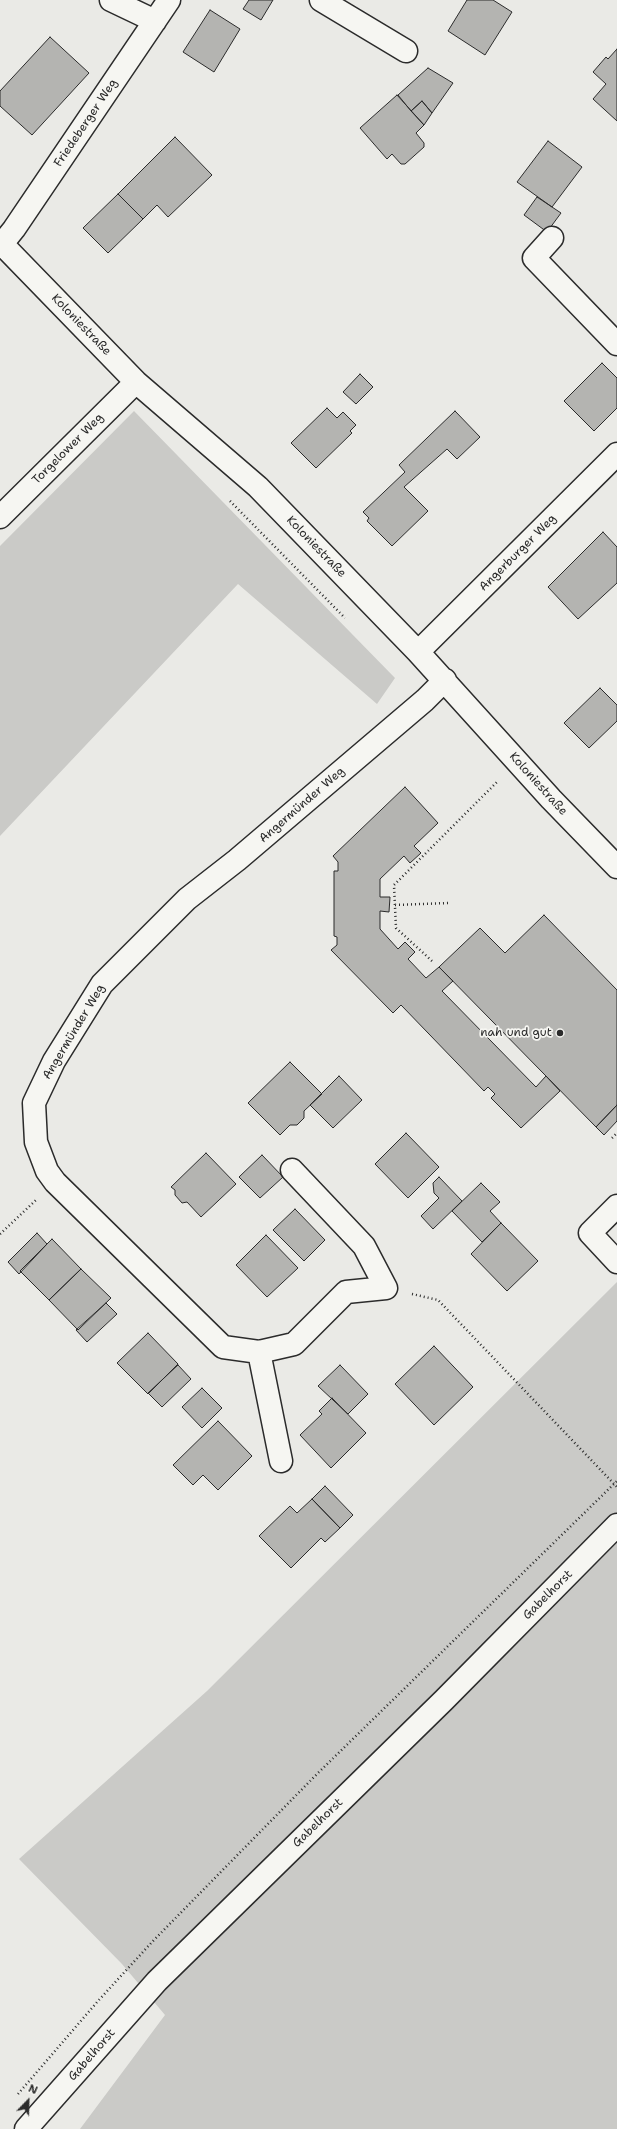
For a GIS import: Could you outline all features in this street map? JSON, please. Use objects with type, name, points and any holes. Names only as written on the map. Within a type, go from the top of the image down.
[{"type":"street","points":[[111,0],[155,21]]},
{"type":"street","name":"Friedeberger Weg","points":[[1,243],[14,229],[169,0]]},
{"type":"street","points":[[321,0],[406,51]]},
{"type":"street","points":[[552,238],[534,258],[617,344]]},
{"type":"street","name":"Koloniestraße","points":[[1,243],[136,382],[258,487],[418,652],[551,799],[617,867]]},
{"type":"street","name":"Torgelower Weg","points":[[0,517],[136,382]]},
{"type":"street","name":"Angerburger Weg","points":[[418,652],[617,454]]},
{"type":"street","name":"Angermünder Weg","points":[[386,1288],[346,1292],[294,1344],[259,1352],[223,1346],[55,1182],[47,1171],[36,1142],[34,1103],[54,1061],[102,984],[187,899],[237,860],[424,700],[444,680]]},
{"type":"street","points":[[292,1170],[364,1246],[386,1288]]},
{"type":"street","points":[[617,1206],[590,1234],[617,1262]]},
{"type":"street","points":[[259,1352],[281,1461]]},
{"type":"street","name":"Gabelhorst","points":[[26,2129],[157,1981],[444,1700],[617,1524]]},
{"type":"path","points":[[432,961],[396,928],[394,885],[501,778]]},
{"type":"path","points":[[395,905],[448,903]]},
{"type":"path","points":[[612,1138],[617,1133]]},
{"type":"path","points":[[0,1234],[55,1182]]},
{"type":"path","points":[[386,1288],[438,1300],[617,1488]]},
{"type":"path","points":[[16,2097],[98,2001],[164,1930],[317,1774],[617,1481]]},
{"type":"shaded area","points":[[134,411],[395,678],[377,704],[238,584],[0,836],[0,546]]},
{"type":"shaded area","points":[[617,1282],[617,2129],[80,2129],[165,2015],[122,1964],[19,1859],[207,1691]]},
{"type":"building","points":[[249,0],[273,0],[261,20],[243,9]]},
{"type":"building","points":[[467,0],[493,0],[512,12],[485,55],[448,31]]},
{"type":"building","points":[[210,10],[240,29],[214,72],[183,52]]},
{"type":"building","points":[[50,37],[89,73],[32,135],[0,106],[0,91]]},
{"type":"building","points":[[617,49],[617,121],[593,99],[606,84],[593,72],[606,57],[608,59]]},
{"type":"building","points":[[428,68],[453,83],[432,113],[422,101],[411,111],[398,95]]},
{"type":"building","points":[[397,95],[424,125],[416,133],[424,143],[424,147],[405,164],[401,164],[392,154],[387,159],[360,128]]},
{"type":"building","points":[[422,101],[432,113],[424,125],[411,111]]},
{"type":"building","points":[[175,137],[212,175],[168,217],[157,205],[143,219],[118,194]]},
{"type":"building","points":[[548,141],[582,167],[552,207],[517,182]]},
{"type":"building","points":[[118,194],[143,219],[108,253],[83,228]]},
{"type":"building","points":[[537,197],[561,213],[547,232],[524,215]]},
{"type":"building","points":[[602,363],[617,378],[617,408],[594,431],[564,401]]},
{"type":"building","points":[[360,374],[373,387],[356,404],[343,392]]},
{"type":"building","points":[[327,408],[337,418],[343,412],[356,425],[350,431],[352,433],[316,468],[291,443]]},
{"type":"building","points":[[455,411],[480,437],[457,459],[447,449],[404,487],[428,511],[392,546],[367,521],[369,518],[363,512],[405,472],[399,465]]},
{"type":"building","points":[[603,532],[617,547],[617,583],[578,619],[548,587]]},
{"type":"building","points":[[600,688],[617,705],[617,721],[589,748],[564,723]]},
{"type":"building","points":[[405,787],[438,823],[414,846],[421,853],[410,863],[404,856],[380,879],[380,897],[390,897],[389,912],[380,911],[380,929],[398,949],[405,942],[415,952],[408,959],[426,978],[439,967],[453,981],[442,991],[536,1087],[546,1076],[560,1091],[521,1128],[491,1098],[495,1094],[488,1087],[484,1091],[401,1005],[393,1013],[331,950],[337,945],[337,937],[334,936],[334,871],[338,871],[338,862],[333,856]]},
{"type":"building","name":"nah und gut","points":[[544,915],[617,990],[617,1105],[596,1127],[439,967],[480,928],[505,953]]},
{"type":"building","points":[[290,1062],[322,1094],[304,1111],[304,1118],[297,1125],[290,1125],[280,1135],[248,1103]]},
{"type":"building","points":[[339,1076],[362,1100],[333,1128],[310,1105]]},
{"type":"building","points":[[617,1105],[617,1121],[604,1135],[596,1127]]},
{"type":"building","points":[[406,1133],[439,1167],[408,1198],[375,1164]]},
{"type":"building","points":[[206,1153],[236,1184],[201,1217],[187,1202],[182,1203],[175,1195],[175,1190],[171,1187]]},
{"type":"building","points":[[262,1155],[283,1177],[260,1198],[239,1177]]},
{"type":"building","points":[[439,1177],[462,1201],[433,1229],[421,1216],[439,1198],[434,1193],[433,1183]]},
{"type":"building","points":[[481,1183],[500,1202],[490,1211],[501,1223],[482,1242],[452,1211]]},
{"type":"building","points":[[295,1209],[325,1240],[304,1261],[273,1230]]},
{"type":"building","points":[[501,1223],[538,1261],[507,1291],[471,1254]]},
{"type":"building","points":[[37,1233],[47,1244],[19,1274],[8,1262]]},
{"type":"building","points":[[266,1235],[298,1268],[267,1297],[236,1265]]},
{"type":"building","points":[[52,1239],[81,1269],[49,1300],[20,1271]]},
{"type":"building","points":[[81,1269],[111,1298],[78,1330],[49,1300]]},
{"type":"building","points":[[106,1303],[117,1314],[87,1342],[76,1330]]},
{"type":"building","points":[[148,1333],[178,1364],[148,1394],[117,1363]]},
{"type":"building","points":[[434,1346],[473,1387],[434,1425],[395,1384]]},
{"type":"building","points":[[178,1365],[191,1379],[162,1407],[148,1393]]},
{"type":"building","points":[[340,1365],[368,1394],[348,1414],[318,1386]]},
{"type":"building","points":[[202,1388],[222,1408],[202,1428],[182,1407]]},
{"type":"building","points":[[332,1398],[366,1433],[331,1468],[300,1435],[322,1414],[319,1411]]},
{"type":"building","points":[[218,1421],[252,1456],[218,1490],[203,1475],[193,1485],[173,1465]]},
{"type":"building","points":[[325,1486],[353,1515],[340,1528],[312,1499]]},
{"type":"building","points":[[312,1499],[340,1528],[325,1542],[321,1538],[291,1568],[259,1536],[290,1506],[297,1513]]},
{"type":"place","name":"nah und gut","points":[[560,1033]]}]
